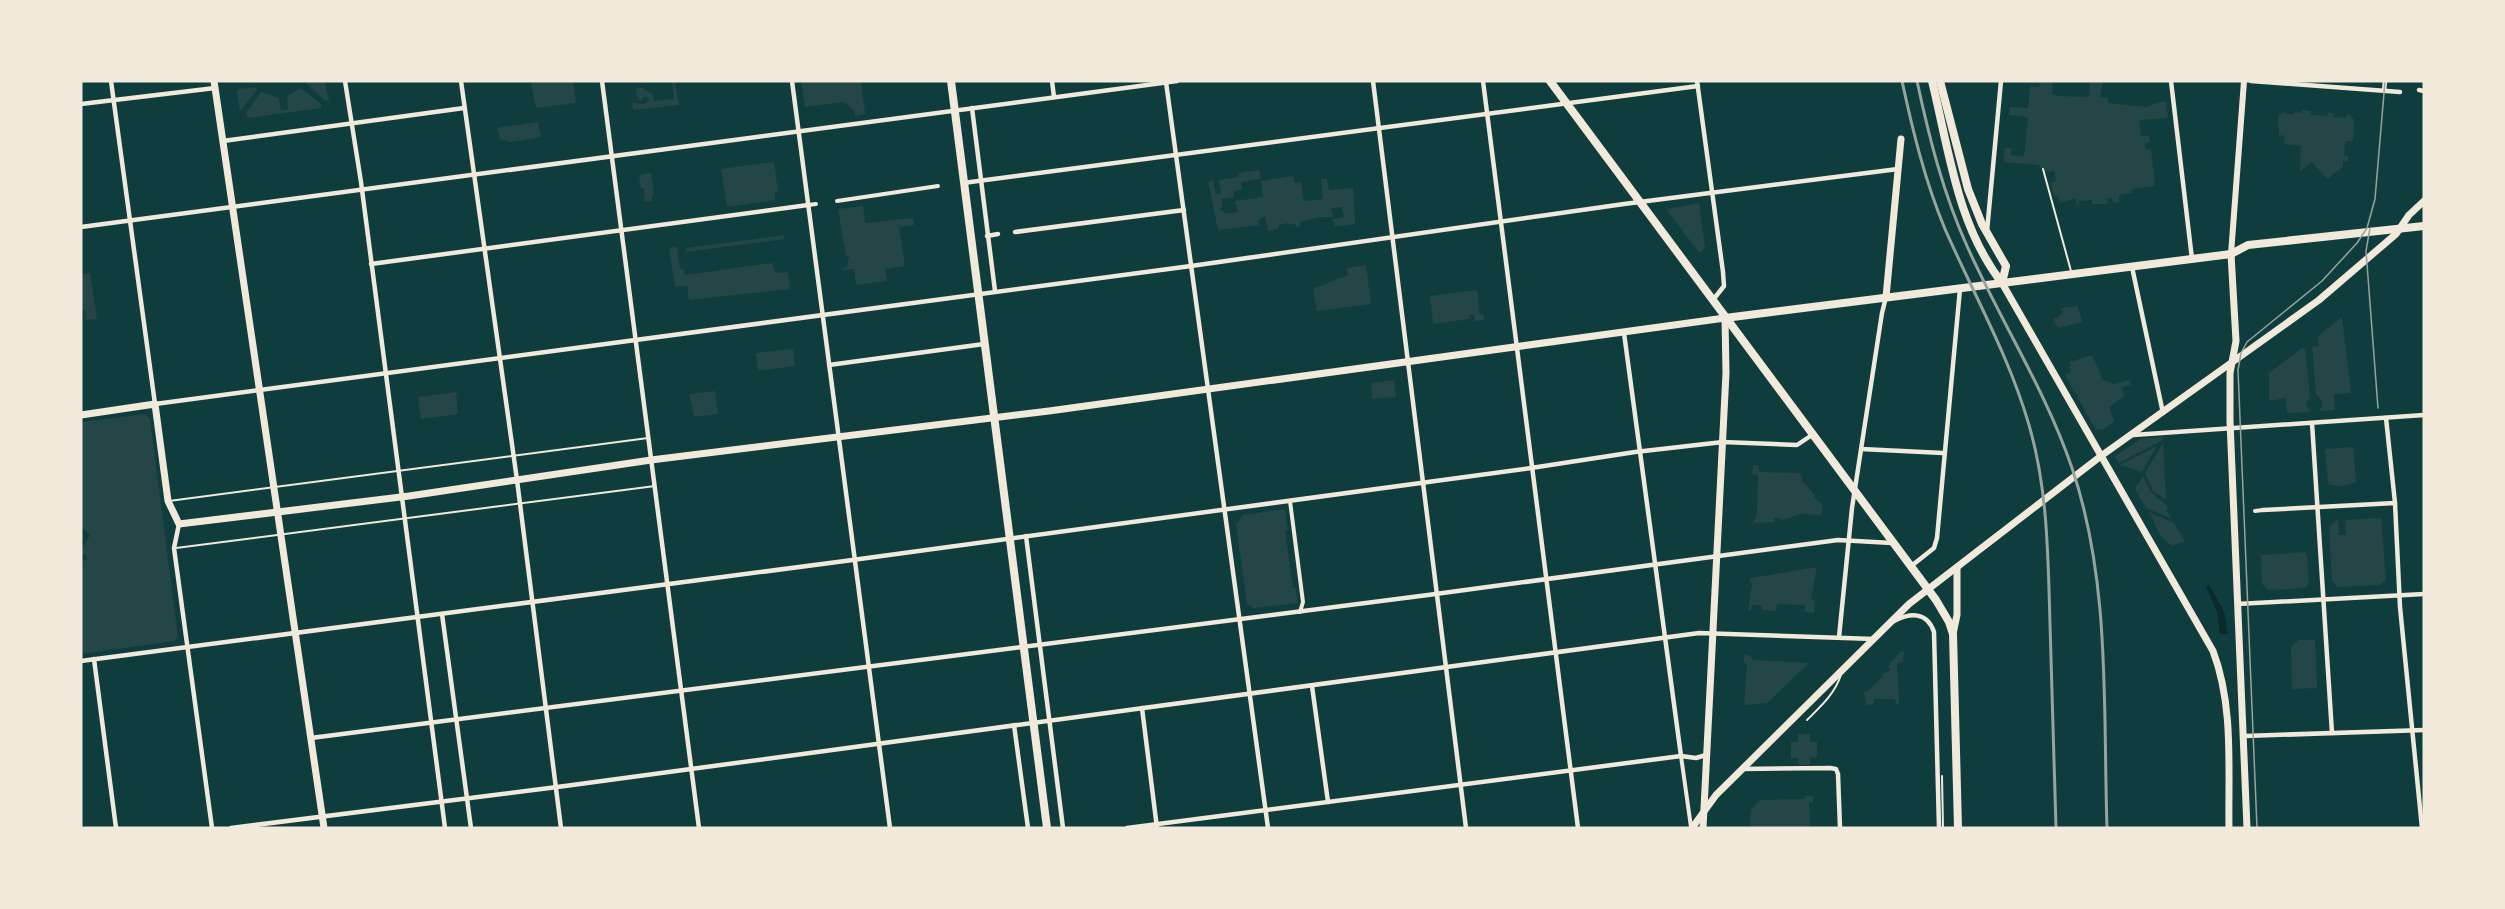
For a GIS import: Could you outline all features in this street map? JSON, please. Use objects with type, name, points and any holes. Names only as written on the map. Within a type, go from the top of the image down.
[{"type":"main road","points":[[951,81],[1047,828]]},
{"type":"main road","points":[[1550,81],[1928,590],[1945,615],[1953,634]]},
{"type":"main road","points":[[1932,81],[1954,177],[1968,222],[1989,266],[2002,283],[2213,651],[2221,672],[2225,695],[2229,828]]},
{"type":"main road","points":[[1940,81],[1968,189],[1986,231],[2006,266],[2002,283]]},
{"type":"main road","points":[[215,85],[324,828]]},
{"type":"main road","points":[[1886,297],[1901,139]]},
{"type":"main road","points":[[1691,828],[1716,795],[1909,604],[2101,456],[2328,293],[2396,234],[2409,215],[2424,201]]},
{"type":"main road","points":[[81,415],[155,404],[168,501],[179,524],[402,496],[651,460],[839,438],[1407,363],[1725,318],[2231,254],[2248,245],[2424,226]]},
{"type":"main road","points":[[2231,254],[2236,341],[2229,384],[2230,428],[2245,736],[2247,828]]},
{"type":"main road","points":[[1703,828],[1726,373],[1725,318]]},
{"type":"main road","points":[[1957,568],[1957,615],[1953,634],[1958,828]]},
{"type":"street","points":[[111,81],[155,404],[1191,266],[1624,204],[1898,169]]},
{"type":"street","points":[[345,81],[362,189],[445,828]]},
{"type":"street","points":[[461,81],[517,480],[561,828]]},
{"type":"street","points":[[602,81],[699,828]]},
{"type":"street","points":[[792,81],[890,828]]},
{"type":"street","points":[[1052,81],[1054,97]]},
{"type":"street","points":[[81,227],[1177,81]]},
{"type":"street","points":[[1373,81],[1421,483],[1466,828]]},
{"type":"street","points":[[1483,81],[1578,828]]},
{"type":"street","points":[[1986,231],[2001,81]]},
{"type":"street","points":[[2171,81],[2192,259]]},
{"type":"street","points":[[2231,254],[2244,81]]},
{"type":"street","points":[[2251,81],[2400,92]]},
{"type":"street","points":[[2384,91],[2385,81]]},
{"type":"street","points":[[1166,82],[1268,828]]},
{"type":"street","points":[[963,183],[1697,84],[1724,286],[1713,300]]},
{"type":"street","points":[[81,104],[215,85]]},
{"type":"street","points":[[223,141],[465,108]]},
{"type":"street","points":[[972,108],[995,291]]},
{"type":"street","points":[[837,201],[938,186]]},
{"type":"street","points":[[371,264],[816,204]]},
{"type":"street","points":[[1015,232],[1184,210]]},
{"type":"street","points":[[987,236],[998,234]]},
{"type":"street","points":[[2132,267],[2163,413]]},
{"type":"street","points":[[1910,567],[1929,552],[1936,543],[1960,288]]},
{"type":"street","points":[[1839,637],[1848,539],[1886,297]]},
{"type":"street","points":[[1624,333],[1691,828]]},
{"type":"street","points":[[829,365],[984,344]]},
{"type":"street","points":[[2131,435],[2424,415]]},
{"type":"street","points":[[2386,418],[2395,503],[2400,596],[2412,731],[2423,826]]},
{"type":"street","points":[[2312,423],[2332,733]]},
{"type":"street","points":[[81,661],[854,560],[1531,468],[1640,451],[1723,442],[1797,446],[1812,435]]},
{"type":"street","points":[[1861,449],[1943,453]]},
{"type":"street","points":[[1290,501],[1303,602],[1300,612]]},
{"type":"street","points":[[2255,511],[2395,503]]},
{"type":"street","points":[[179,524],[174,548],[212,828]]},
{"type":"street","points":[[1026,536],[1063,828]]},
{"type":"street","points":[[310,738],[1240,620],[1848,539],[1892,543]]},
{"type":"street","points":[[2237,604],[2424,594]]},
{"type":"street","points":[[442,614],[471,828]]},
{"type":"street","points":[[1891,622],[1907,615],[1917,614],[1929,621],[1934,632],[1941,828]]},
{"type":"street","points":[[231,828],[1714,632],[1875,639]]},
{"type":"street","points":[[94,660],[116,828]]},
{"type":"street","points":[[1312,686],[1328,802]]},
{"type":"street","points":[[1142,708],[1157,826]]},
{"type":"street","points":[[1014,725],[1028,828]]},
{"type":"street","points":[[2245,736],[2424,730]]},
{"type":"street","points":[[1127,828],[1157,826],[1570,769],[1681,756],[1696,758],[1706,755]]},
{"type":"street","points":[[1742,769],[1830,768],[1836,770],[1839,781],[1840,828]]},
{"type":"lane","points":[[2043,169],[2072,274]]},
{"type":"lane","points":[[168,501],[648,438]]},
{"type":"lane","points":[[174,548],[655,486]]},
{"type":"lane","points":[[1807,720],[1836,689],[1842,670]]},
{"type":"lane","points":[[1941,828],[1942,776]]},
{"type":"shaded area","points":[[304,81],[325,81],[329,100],[325,101]]},
{"type":"shaded area","points":[[573,81],[576,103],[536,108],[531,83]]},
{"type":"shaded area","points":[[672,81],[675,81],[679,105],[633,110],[632,103],[645,104],[649,101],[648,97],[644,97],[640,101],[636,93],[637,88],[641,87],[652,94],[654,101],[674,99]]},
{"type":"shaded area","points":[[801,81],[861,81],[865,114],[855,116],[854,110],[843,102],[805,107]]},
{"type":"shaded area","points":[[2040,81],[2053,81],[2052,94],[2060,96],[2089,97],[2090,81],[2103,81],[2100,97],[2108,98],[2108,103],[2147,107],[2166,102],[2168,118],[2139,120],[2141,136],[2149,136],[2150,142],[2145,143],[2146,150],[2151,149],[2155,186],[2132,189],[2132,193],[2119,195],[2119,202],[2114,203],[2111,198],[2108,198],[2107,204],[2092,204],[2092,200],[2079,201],[2077,207],[2076,198],[2060,203],[2058,196],[2054,197],[2051,183],[2056,181],[2054,171],[2047,172],[2038,165],[2003,162],[2005,148],[2011,148],[2011,155],[2024,156],[2028,117],[2009,115],[2010,107],[2028,108],[2030,86],[2039,87]]},
{"type":"shaded area","points":[[255,87],[257,90],[240,111],[237,92],[239,89]]},
{"type":"shaded area","points":[[301,88],[322,105],[321,108],[248,118],[246,113],[261,92],[279,98],[281,110],[288,110],[287,96]]},
{"type":"shaded area","points":[[2302,110],[2311,111],[2311,115],[2327,116],[2328,112],[2334,113],[2334,117],[2346,118],[2350,115],[2354,120],[2353,141],[2347,141],[2345,144],[2344,155],[2348,156],[2348,161],[2343,161],[2343,167],[2327,179],[2312,162],[2300,171],[2301,146],[2284,144],[2285,136],[2279,135],[2278,116],[2283,112],[2294,115],[2294,112],[2302,113]]},
{"type":"shaded area","points":[[538,122],[541,137],[510,142],[500,139],[497,128]]},
{"type":"shaded area","points":[[774,162],[778,192],[775,193],[775,200],[727,207],[721,169]]},
{"type":"shaded area","points":[[1259,170],[1261,179],[1241,182],[1242,190],[1234,191],[1234,197],[1222,199],[1220,210],[1223,210],[1224,214],[1238,212],[1235,201],[1263,197],[1261,181],[1293,176],[1295,183],[1301,182],[1304,201],[1323,199],[1321,179],[1327,179],[1329,190],[1353,188],[1355,224],[1334,227],[1333,219],[1344,217],[1342,207],[1331,208],[1333,217],[1319,217],[1300,222],[1300,226],[1296,227],[1295,223],[1289,225],[1288,223],[1279,225],[1278,229],[1268,231],[1265,216],[1258,220],[1259,225],[1218,230],[1208,183],[1212,181],[1212,176],[1216,194],[1221,193],[1219,180],[1239,177],[1239,173]]},
{"type":"shaded area","points":[[651,173],[654,194],[652,201],[645,201],[644,188],[641,188],[639,175]]},
{"type":"shaded area","points":[[1699,203],[1705,248],[1701,252],[1666,209]]},
{"type":"shaded area","points":[[863,206],[865,223],[913,218],[914,225],[899,227],[905,266],[885,269],[887,281],[856,285],[854,269],[844,270],[843,268],[847,267],[849,256],[846,256],[838,209]]},
{"type":"shaded area","points":[[784,235],[785,239],[686,252],[686,248]]},
{"type":"shaded area","points":[[675,247],[680,269],[684,269],[685,275],[772,263],[775,273],[788,272],[790,289],[689,300],[687,286],[675,287],[669,248]]},
{"type":"shaded area","points":[[1366,265],[1371,304],[1317,311],[1313,289],[1348,275],[1347,268]]},
{"type":"shaded area","points":[[90,273],[97,319],[86,320],[85,310],[81,309],[81,274]]},
{"type":"shaded area","points":[[1477,290],[1480,314],[1483,314],[1484,320],[1475,321],[1474,315],[1470,315],[1470,319],[1433,324],[1430,296]]},
{"type":"shaded area","points":[[2078,306],[2082,322],[2058,328],[2053,320],[2063,313],[2061,308]]},
{"type":"shaded area","points":[[2342,317],[2351,393],[2334,394],[2335,410],[2320,411],[2323,402],[2316,394],[2312,347],[2319,346],[2318,336]]},
{"type":"shaded area","points":[[2302,348],[2305,349],[2310,396],[2306,405],[2310,412],[2287,413],[2286,398],[2269,401],[2269,373]]},
{"type":"shaded area","points":[[793,349],[795,366],[758,371],[756,353]]},
{"type":"shaded area","points":[[2092,355],[2103,380],[2114,384],[2130,380],[2131,385],[2122,387],[2124,396],[2109,407],[2114,421],[2104,429],[2096,430],[2065,375],[2071,372],[2070,362]]},
{"type":"shaded area","points":[[1394,380],[1396,397],[1372,399],[1371,383]]},
{"type":"shaded area","points":[[715,391],[718,414],[694,417],[689,394]]},
{"type":"shaded area","points":[[456,392],[458,414],[421,419],[418,397]]},
{"type":"shaded area","points":[[145,414],[150,419],[178,637],[174,641],[81,654],[81,562],[87,559],[86,554],[81,555],[81,550],[90,535],[81,526],[81,422]]},
{"type":"shaded area","points":[[2163,437],[2163,440],[2119,463],[2115,456],[2141,439]]},
{"type":"shaded area","points":[[2163,443],[2166,500],[2153,491],[2145,473]]},
{"type":"shaded area","points":[[2157,446],[2142,472],[2120,465]]},
{"type":"shaded area","points":[[2353,447],[2356,482],[2339,486],[2328,484],[2325,449]]},
{"type":"shaded area","points":[[1753,465],[1758,465],[1759,472],[1799,473],[1803,478],[1801,480],[1823,505],[1821,515],[1800,514],[1781,521],[1780,518],[1774,518],[1774,522],[1755,523],[1752,526],[1757,513],[1758,475],[1752,474]]},
{"type":"shaded area","points":[[2143,476],[2151,492],[2169,508],[2166,510],[2172,519],[2146,508],[2135,489]]},
{"type":"shaded area","points":[[1285,509],[1288,531],[1285,531],[1293,588],[1296,588],[1298,603],[1254,608],[1247,604],[1236,524],[1243,515]]},
{"type":"shaded area","points":[[2149,512],[2174,523],[2185,541],[2172,546],[2160,535]]},
{"type":"shaded area","points":[[2381,518],[2386,580],[2379,585],[2338,587],[2332,581],[2329,526],[2338,520],[2339,535],[2346,535],[2345,520]]},
{"type":"shaded area","points":[[2305,552],[2309,583],[2305,588],[2268,590],[2262,584],[2261,555]]},
{"type":"shaded area","points":[[1817,567],[1811,599],[1815,601],[1814,613],[1805,612],[1805,605],[1777,604],[1776,611],[1763,610],[1761,605],[1752,605],[1751,611],[1748,611],[1752,584],[1749,580],[1752,578]]},
{"type":"shaded area","points":[[2209,585],[2224,611],[2228,634],[2220,634],[2217,612],[2206,586]]},
{"type":"shaded area","points":[[2298,640],[2315,640],[2317,688],[2292,689],[2291,648]]},
{"type":"shaded area","points":[[1901,651],[1904,652],[1903,662],[1897,663],[1899,704],[1896,704],[1895,699],[1874,699],[1874,704],[1866,705],[1864,691],[1867,692],[1883,676],[1883,672],[1885,674],[1890,669],[1888,666]]},
{"type":"shaded area","points":[[1744,655],[1751,656],[1753,660],[1809,663],[1767,703],[1744,705],[1747,664],[1744,662]]},
{"type":"shaded area","points":[[1798,734],[1810,734],[1810,742],[1817,742],[1817,757],[1810,758],[1810,765],[1799,765],[1798,758],[1791,758],[1791,742],[1798,742]]},
{"type":"shaded area","points":[[1806,796],[1813,796],[1813,802],[1809,803],[1812,828],[1750,828],[1751,810],[1760,800],[1805,799]]},
{"type":"tram line","points":[[2257,828],[2238,370],[2241,353],[2247,342],[2322,281],[2357,243],[2367,228],[2375,199],[2385,81]]},
{"type":"tram line","points":[[2370,228],[2366,251],[2378,408]]},
{"type":"railway","points":[[1902,81],[1931,193],[1945,229],[2012,375],[2035,449],[2040,474],[2047,549],[2056,828]]},
{"type":"railway","points":[[1917,81],[1926,123],[1958,226],[2049,411],[2072,468],[2085,512],[2093,556],[2103,646],[2107,828]]}]
